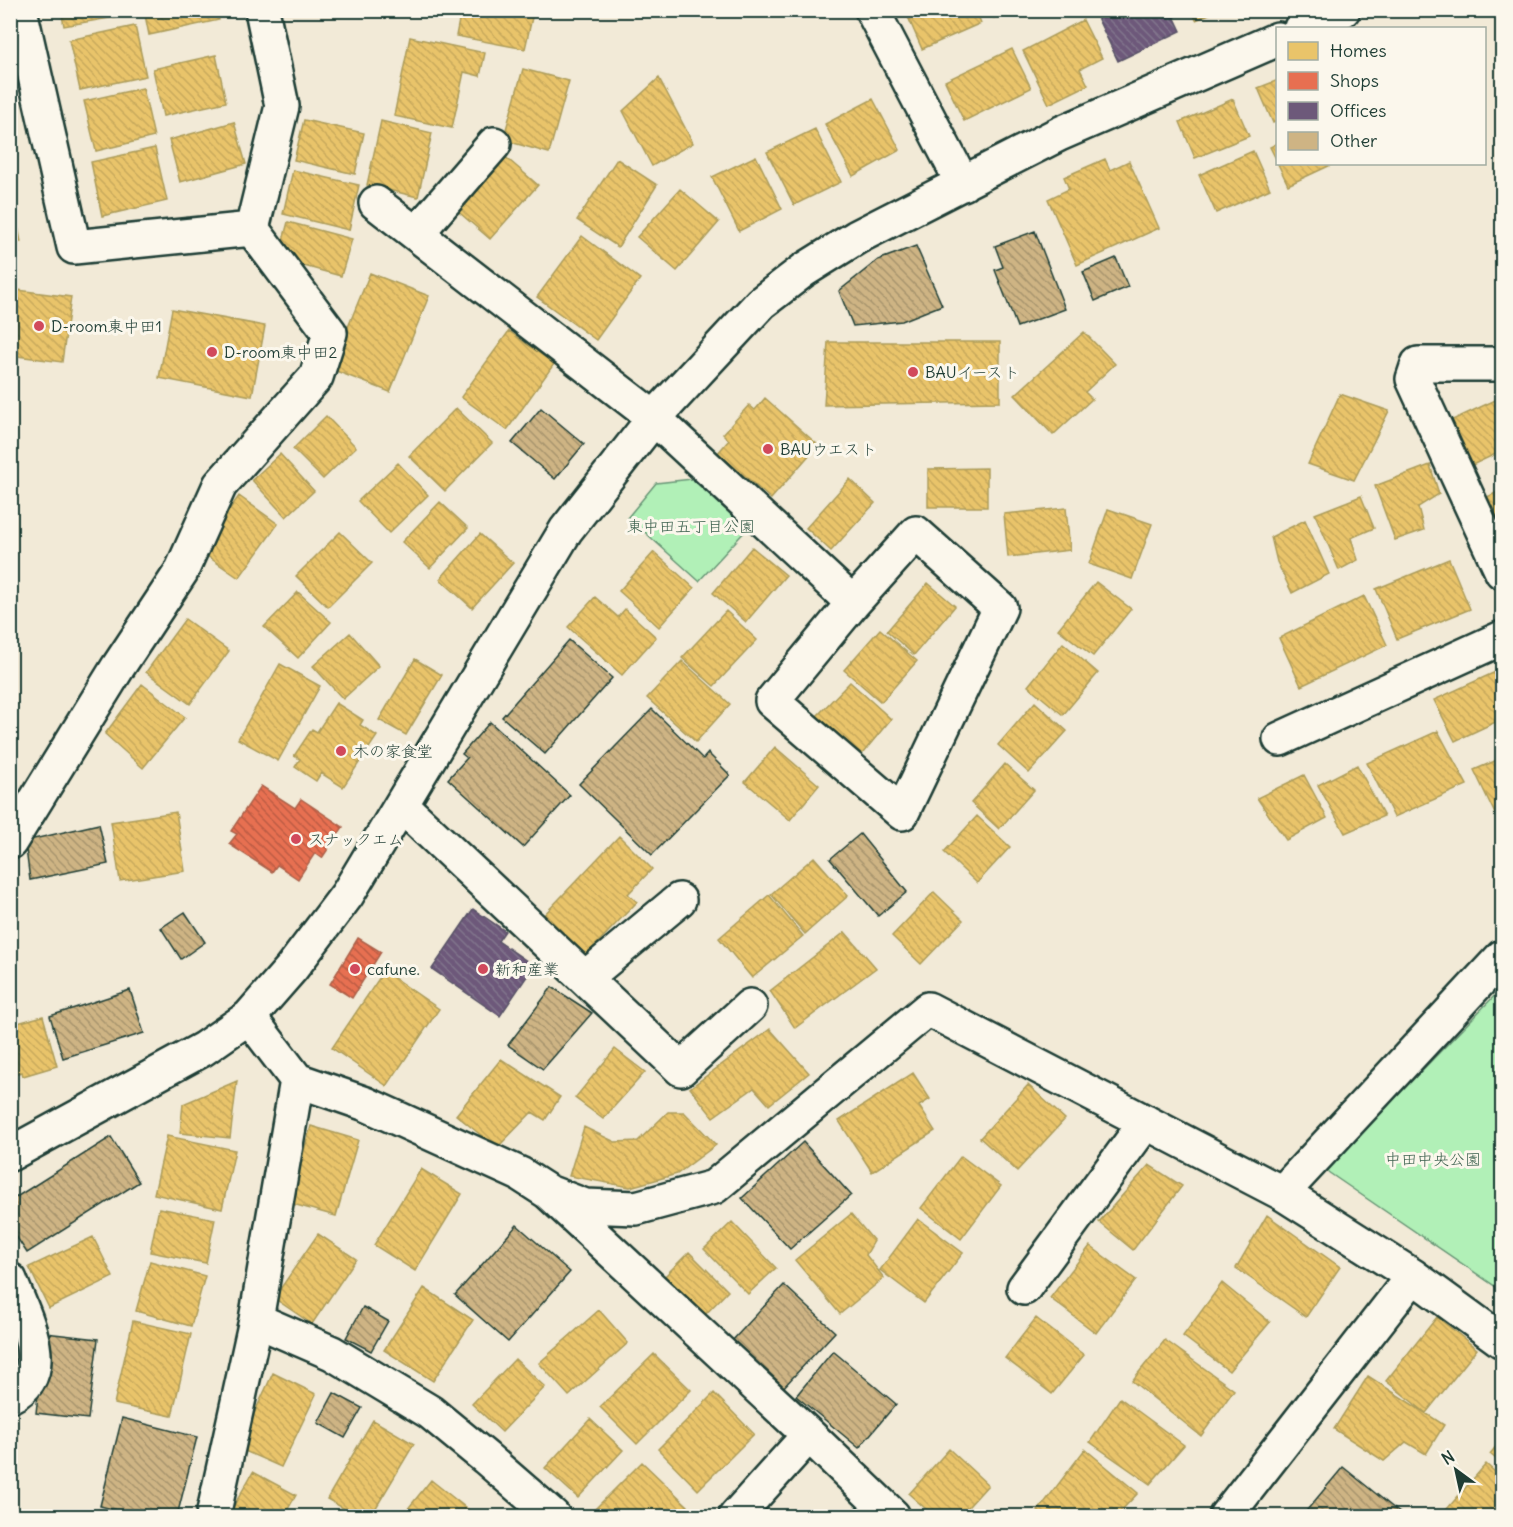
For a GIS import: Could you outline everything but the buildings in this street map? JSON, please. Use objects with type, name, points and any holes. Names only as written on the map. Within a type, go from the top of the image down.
[{"type":"street","points":[[20,10],[74,247],[252,230]]},
{"type":"street","points":[[252,230],[282,106],[262,10]]},
{"type":"street","points":[[872,10],[963,184]]},
{"type":"street","points":[[1303,27],[1343,10]]},
{"type":"street","points":[[10,1154],[203,1049],[249,1017],[291,969],[347,895],[566,530],[654,418],[761,303],[804,270],[857,237],[1059,134],[1276,40]]},
{"type":"street","points":[[416,234],[494,144]]},
{"type":"street","points":[[376,203],[654,418],[853,603]]},
{"type":"street","points":[[10,842],[118,667],[181,572],[220,485],[316,377],[330,333],[252,230]]},
{"type":"street","points":[[1503,364],[1418,364],[1413,379],[1503,572]]},
{"type":"street","points":[[916,533],[1000,608],[902,813],[772,701],[853,603],[916,533]]},
{"type":"street","points":[[1280,739],[1503,638]]},
{"type":"street","points":[[401,806],[681,1069],[750,1006]]},
{"type":"street","points":[[585,978],[679,900]]},
{"type":"street","points":[[1282,1193],[1503,957]]},
{"type":"street","points":[[548,1192],[585,1206],[636,1208],[714,1187],[928,1009],[1282,1193],[1413,1276],[1503,1341]]},
{"type":"street","points":[[249,1017],[297,1080],[366,1104],[520,1174],[548,1192],[894,1516]]},
{"type":"street","points":[[213,1516],[256,1320],[297,1080]]},
{"type":"street","points":[[1024,1288],[1146,1122]]},
{"type":"street","points":[[1226,1516],[1413,1276]]},
{"type":"street","points":[[10,1280],[36,1351],[31,1377],[22,1390],[10,1396]]},
{"type":"street","points":[[256,1320],[332,1353],[430,1412],[553,1516]]},
{"type":"street","points":[[736,1516],[808,1435]]},
{"type":"green space","name":"東中田五丁目公園","points":[[692,479],[747,529],[699,581],[628,517],[656,483]]},
{"type":"green space","name":"中田中央公園","points":[[1502,988],[1502,1291],[1325,1170]]},
{"type":"place","name":"D-room東中田1","points":[[39,326]]},
{"type":"place","name":"D-room東中田2","points":[[212,352]]},
{"type":"place","name":"BAUイースト","points":[[913,372]]},
{"type":"place","name":"BAUウエスト","points":[[768,449]]},
{"type":"place","name":"木の家食堂","points":[[341,751]]},
{"type":"place","name":"スナックエム","points":[[296,839]]},
{"type":"place","name":"cafune.","points":[[355,969]]},
{"type":"place","name":"新和産業","points":[[483,969]]}]
